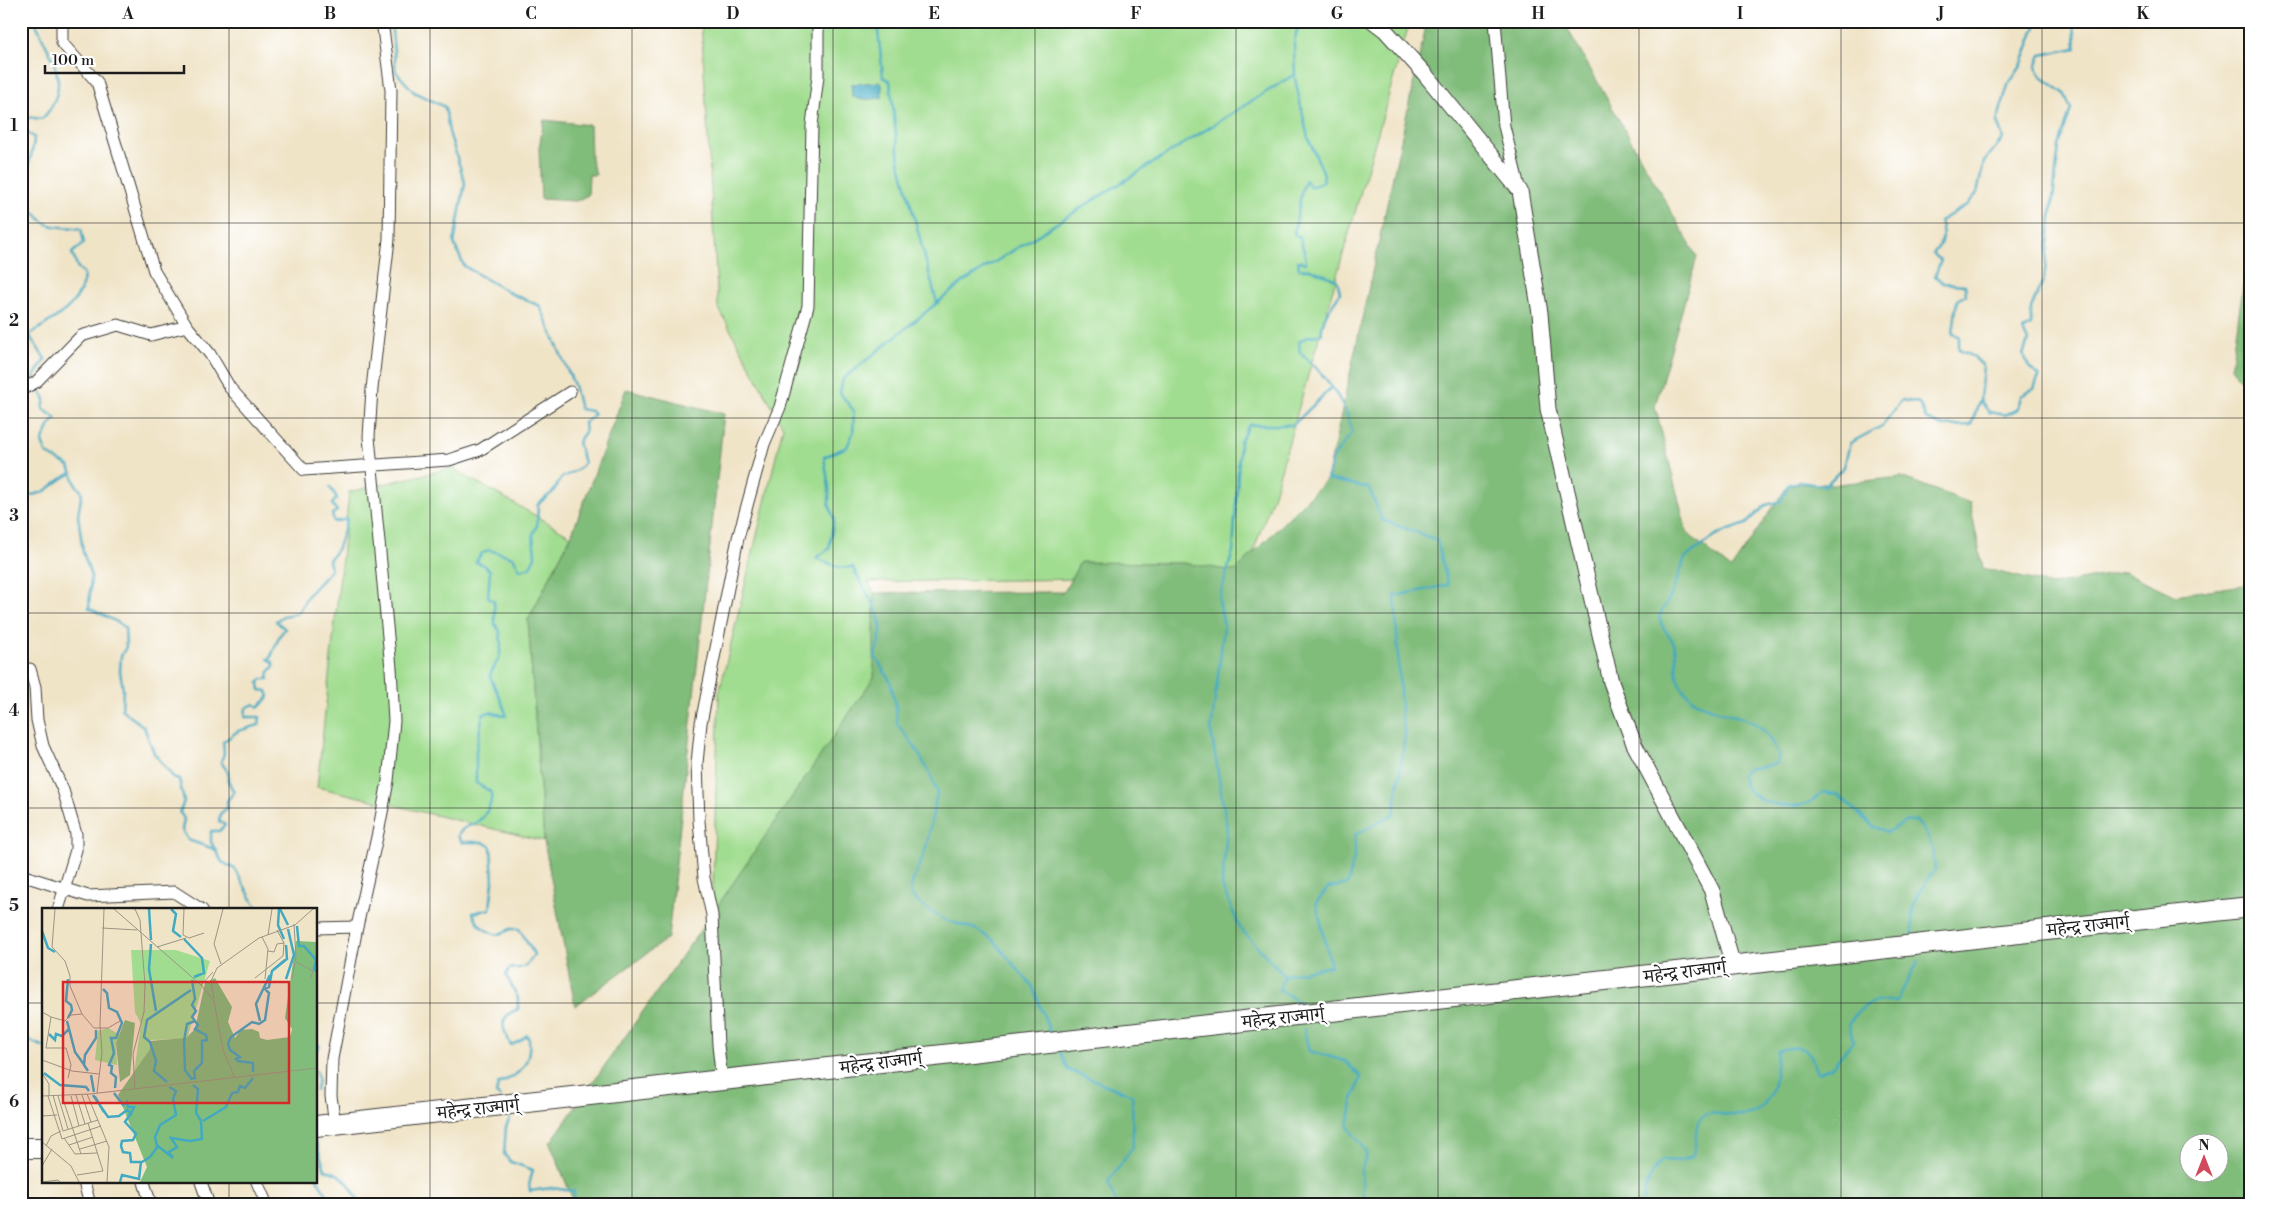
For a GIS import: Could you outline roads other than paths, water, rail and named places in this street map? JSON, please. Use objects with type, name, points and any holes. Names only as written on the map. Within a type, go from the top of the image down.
[{"type":"highway","name":"महेन्द्र राज्मार्ग्","points":[[326,1125],[2250,907]]},
{"type":"highway","points":[[21,1148],[42,1148]]},
{"type":"street","points":[[62,21],[62,43],[97,82],[154,271],[187,326],[210,354],[230,388],[304,470],[449,460],[480,450],[570,392]]},
{"type":"street","points":[[326,1125],[331,1096],[332,1058],[357,927],[380,828],[388,781],[394,721],[391,668],[370,466],[369,418],[387,272],[392,158],[391,90],[382,21]]},
{"type":"street","points":[[722,1081],[718,1045],[712,915],[704,878],[699,821],[697,763],[701,723],[738,538],[764,444],[780,406],[808,306],[812,135],[818,76],[818,21]]},
{"type":"street","points":[[1495,21],[1504,126],[1520,191],[1540,313],[1548,409],[1611,682],[1634,744],[1712,891],[1733,966]]},
{"type":"street","points":[[1384,24],[1520,191]]},
{"type":"street","points":[[21,390],[36,382],[81,336],[118,325],[152,335],[187,326]]},
{"type":"street","points":[[21,671],[30,670],[35,687],[37,720],[43,746],[63,790],[76,834],[76,850],[59,908]]},
{"type":"street","points":[[21,875],[88,896],[174,892],[199,908]]},
{"type":"street","points":[[318,928],[357,927]]},
{"type":"street","points":[[85,1184],[90,1205]]},
{"type":"street","points":[[145,1184],[151,1205]]},
{"type":"street","points":[[203,1184],[209,1205]]},
{"type":"street","points":[[258,1184],[267,1205]]},
{"type":"water","points":[[879,82],[882,84],[882,98],[862,100],[852,97],[851,84]]},
{"type":"waterway","points":[[33,378],[45,359],[29,335],[56,317],[72,303],[83,285],[84,274],[78,268],[72,253],[84,243],[81,229],[47,224],[25,205],[23,196],[24,179],[34,137],[24,131],[27,117],[42,119],[52,106],[57,94],[58,82],[52,59],[35,21]]},
{"type":"waterway","points":[[391,21],[396,72],[414,92],[445,107],[449,132],[465,183],[454,243],[464,266],[510,293],[540,306],[574,385],[580,409],[591,411],[594,415],[584,423],[585,432],[578,442],[584,463],[579,469],[561,478],[553,492],[538,504],[537,525],[533,534],[535,557],[530,567],[520,570],[513,557],[489,550],[481,554],[476,562],[484,565],[490,571],[488,597],[494,601],[495,624],[500,632],[501,647],[499,658],[490,675],[506,716],[490,712],[483,714],[476,751],[476,783],[491,792],[491,800],[483,816],[477,822],[464,828],[458,836],[462,842],[483,842],[491,847],[493,882],[490,909],[473,913],[477,922],[485,930],[497,935],[511,929],[519,929],[534,954],[524,966],[510,968],[506,975],[518,998],[518,1009],[511,1012],[504,1020],[505,1033],[511,1045],[527,1035],[530,1046],[526,1062],[519,1072],[498,1084],[496,1094],[500,1097]]},
{"type":"waterway","points":[[877,21],[883,77],[890,81],[899,160],[937,303]]},
{"type":"waterway","points":[[1299,21],[1294,43],[1295,79],[1308,138],[1324,174],[1322,183],[1310,187],[1306,180],[1302,190],[1294,234],[1300,238],[1306,263],[1298,261],[1299,269],[1310,269],[1337,280],[1340,293],[1325,318],[1322,334],[1307,337],[1299,342],[1300,353],[1318,369],[1333,389],[1345,411],[1352,433],[1334,456],[1327,479],[1369,488],[1382,520],[1437,540],[1448,585],[1395,596],[1401,712],[1405,736],[1394,814],[1355,835],[1355,853],[1348,884],[1328,888],[1316,903],[1331,966],[1285,975],[1279,989],[1303,1005]]},
{"type":"waterway","points":[[1980,400],[1983,366],[1974,357],[1959,350],[1959,336],[1953,334],[1957,300],[1966,295],[1965,285],[1943,283],[1935,276],[1941,260],[1933,254],[1942,239],[1943,231],[1940,221],[1967,205],[1977,193],[1984,162],[2003,138],[1997,122],[2008,85],[2021,66],[2038,21]]},
{"type":"waterway","points":[[1913,937],[1912,916],[1915,900],[1935,870],[1931,844],[1921,827],[1916,821],[1907,821],[1887,832],[1872,826],[1839,795],[1823,792],[1810,802],[1802,805],[1785,806],[1768,802],[1753,794],[1747,789],[1741,774],[1747,769],[1776,764],[1779,755],[1767,734],[1753,723],[1743,718],[1709,708],[1689,696],[1679,681],[1674,644],[1662,626],[1659,617],[1673,591],[1685,558],[1716,535],[1746,524],[1766,505],[1781,501],[1789,484],[1800,482],[1825,486],[1844,467],[1850,443],[1882,426],[1902,400],[1919,403],[1926,419],[1943,426],[1971,425],[1980,400],[1989,412],[2005,415],[2018,409],[2021,396],[2034,389],[2039,376],[2029,367],[2023,355],[2028,341],[2023,330],[2031,325],[2031,308],[2044,279],[2059,146],[2071,109],[2064,93],[2043,78],[2036,67],[2041,55],[2076,48],[2074,21]]},
{"type":"waterway","points":[[1051,1035],[1033,987],[993,940],[975,929],[945,920],[921,905],[911,895],[911,886],[926,848],[937,793],[931,776],[914,745],[897,724],[896,706],[890,681],[875,656],[881,628],[873,604],[853,567],[841,568],[816,558],[829,549],[834,519],[829,504],[829,488],[824,457],[847,447],[853,433],[854,411],[840,393],[843,379],[963,282],[1295,74]]},
{"type":"waterway","points":[[37,386],[45,399],[43,409],[56,418],[50,425],[42,442],[47,454],[69,466],[76,485],[82,492],[78,515],[83,552],[91,576],[89,608],[125,628],[126,647],[121,656],[120,671],[123,689],[122,710],[144,727],[154,753],[174,778],[179,779],[184,801],[180,812],[184,819],[182,830],[188,840],[217,850]]},
{"type":"waterway","points":[[1284,975],[1240,928],[1222,886],[1227,828],[1211,731],[1224,627],[1219,600],[1233,551],[1240,442],[1249,425],[1293,425],[1331,388]]},
{"type":"waterway","points":[[21,495],[38,494],[72,473]]},
{"type":"waterway","points":[[257,908],[235,869],[222,862],[211,842],[211,831],[219,831],[225,825],[219,821],[220,814],[227,808],[227,801],[234,792],[228,781],[228,772],[221,762],[224,753],[223,742],[238,731],[259,725],[260,717],[245,717],[246,708],[254,704],[259,707],[269,697],[267,691],[260,690],[259,683],[261,679],[268,679],[269,672],[274,667],[273,662],[268,659],[270,659],[280,635],[285,629],[276,621],[283,616],[298,613],[308,595],[331,570],[329,560],[338,548],[347,519],[334,522],[332,514],[337,511],[332,504],[337,498],[330,487]]},
{"type":"waterway","points":[[1643,1205],[1648,1181],[1662,1160],[1681,1161],[1692,1156],[1700,1119],[1714,1113],[1745,1115],[1755,1112],[1764,1104],[1774,1085],[1778,1051],[1787,1048],[1806,1050],[1812,1058],[1818,1073],[1832,1067],[1853,1041],[1849,1024],[1854,1017],[1869,1004],[1881,1001],[1897,1001],[1918,961]]},
{"type":"waterway","points":[[1304,1029],[1309,1051],[1345,1061],[1361,1077],[1352,1102],[1348,1127],[1367,1153],[1361,1171],[1364,1205]]},
{"type":"waterway","points":[[21,1037],[42,1046]]},
{"type":"waterway","points":[[318,1044],[320,1046],[318,1049]]},
{"type":"waterway","points":[[1060,1053],[1068,1070],[1132,1095],[1133,1147],[1108,1182],[1117,1205]]},
{"type":"waterway","points":[[510,1118],[506,1127],[504,1154],[511,1162],[533,1170],[529,1185],[530,1191],[551,1188],[574,1191],[574,1198],[570,1205]]},
{"type":"waterway","points":[[318,1148],[325,1170],[343,1178],[361,1205]]},
{"type":"waterway","points":[[318,1180],[333,1205]]}]
